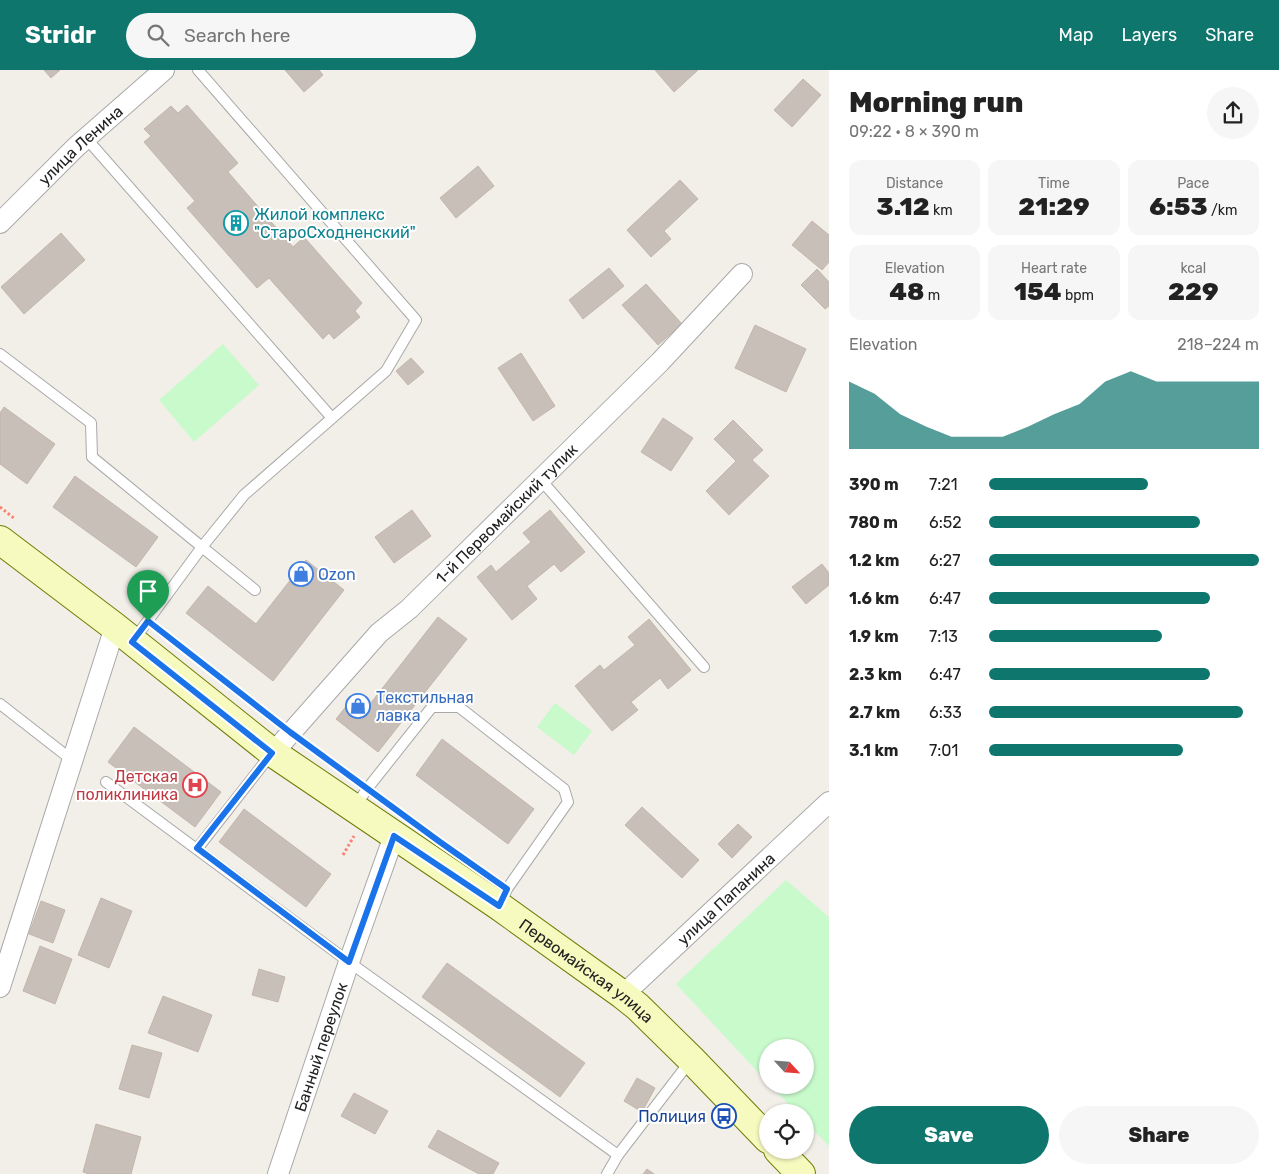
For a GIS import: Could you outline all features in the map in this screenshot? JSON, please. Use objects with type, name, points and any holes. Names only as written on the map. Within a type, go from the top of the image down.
[{"type":"main road","name":"Первомайская улица","points":[[8,529],[124,634],[272,753],[499,906],[624,995],[692,1060],[759,1130]]},
{"type":"main road","points":[[787,1159],[801,1174]]},
{"type":"street","name":"улица Ленина","points":[[0,223],[86,138],[164,70]]},
{"type":"street","name":"1-й Первомайский тупик","points":[[272,753],[379,633],[409,609],[541,480],[660,362],[742,274]]},
{"type":"street","points":[[0,987],[72,760],[124,634]]},
{"type":"street","name":"улица Папанина","points":[[624,995],[829,802]]},
{"type":"street","name":"Банный переулок","points":[[278,1174],[349,962],[394,836]]},
{"type":"lane","points":[[124,634],[202,547],[244,495],[386,371],[416,320],[198,70]]},
{"type":"lane","points":[[86,138],[332,418]]},
{"type":"lane","points":[[0,354],[91,423],[92,457],[255,590]]},
{"type":"lane","points":[[541,480],[704,667]]},
{"type":"lane","points":[[0,704],[72,760]]},
{"type":"lane","points":[[354,808],[432,707],[459,708],[564,789],[568,802],[507,889],[499,906]]},
{"type":"lane","points":[[197,848],[272,753]]},
{"type":"lane","points":[[106,782],[349,962],[618,1155]]},
{"type":"lane","points":[[607,1174],[618,1155],[692,1060]]},
{"type":"path","points":[[0,507],[8,529]]},
{"type":"path","points":[[231,686],[290,732]]},
{"type":"green space","points":[[223,344],[259,385],[194,442],[159,400]]},
{"type":"green space","points":[[555,703],[592,731],[574,755],[537,727]]},
{"type":"green space","points":[[786,880],[829,917],[829,1146],[814,1131],[814,1104],[788,1104],[779,1094],[814,1094],[814,1039],[759,1039],[759,1073],[676,984]]},
{"type":"building","points":[[44,70],[60,70],[51,78]]},
{"type":"building","points":[[285,70],[319,70],[323,75],[304,92]]},
{"type":"building","points":[[655,70],[698,70],[674,92]]},
{"type":"building","points":[[803,79],[821,95],[792,127],[774,110]]},
{"type":"building","name":"Жилой комплекс \"СтароСходненский\"","points":[[187,105],[238,163],[228,172],[293,247],[304,237],[362,303],[355,311],[360,317],[334,339],[329,333],[323,339],[269,278],[257,288],[187,208],[195,201],[144,142],[151,136],[144,129],[171,106],[178,113]]},
{"type":"building","points":[[478,166],[494,186],[456,218],[440,198]]},
{"type":"building","points":[[680,180],[698,199],[664,231],[671,239],[651,257],[627,230]]},
{"type":"building","points":[[812,221],[829,235],[829,262],[822,270],[792,245]]},
{"type":"building","points":[[61,233],[85,260],[24,314],[1,287]]},
{"type":"building","points":[[609,268],[624,286],[583,319],[569,300]]},
{"type":"building","points":[[817,269],[829,282],[829,306],[825,309],[801,285]]},
{"type":"building","points":[[646,284],[682,324],[658,345],[622,305]]},
{"type":"building","points":[[755,325],[806,349],[786,392],[735,368]]},
{"type":"building","points":[[521,353],[555,406],[533,421],[498,368]]},
{"type":"building","points":[[411,358],[424,372],[408,385],[396,371]]},
{"type":"building","points":[[4,407],[55,444],[27,484],[0,464],[0,413]]},
{"type":"building","points":[[663,418],[693,438],[671,471],[641,452]]},
{"type":"building","points":[[733,420],[763,450],[752,460],[769,476],[729,515],[706,491],[736,461],[714,439]]},
{"type":"building","points":[[75,476],[158,537],[136,567],[53,507]]},
{"type":"building","points":[[412,510],[431,536],[394,563],[375,537]]},
{"type":"building","points":[[550,510],[585,552],[561,572],[554,564],[527,586],[537,599],[512,620],[477,577],[491,565],[496,572],[531,542],[523,533]]},
{"type":"building","points":[[306,560],[344,590],[273,681],[186,613],[208,586],[256,624]]},
{"type":"building","points":[[822,564],[829,573],[829,585],[806,604],[792,587]]},
{"type":"building","points":[[438,617],[467,639],[378,752],[336,719],[356,694],[370,704]]},
{"type":"building","points":[[649,619],[691,670],[668,689],[660,678],[631,702],[638,710],[612,731],[575,686],[600,665],[604,670],[635,645],[628,637]]},
{"type":"building","points":[[134,727],[221,792],[195,827],[108,762]]},
{"type":"building","points":[[442,739],[534,809],[508,844],[416,775]]},
{"type":"building","points":[[642,807],[699,860],[682,878],[625,825]]},
{"type":"building","points":[[244,809],[331,874],[306,907],[219,842]]},
{"type":"building","points":[[738,824],[752,837],[732,858],[718,844]]},
{"type":"building","points":[[101,898],[132,911],[109,968],[78,955]]},
{"type":"building","points":[[41,901],[65,910],[53,943],[29,934]]},
{"type":"building","points":[[40,946],[72,959],[55,1004],[23,991]]},
{"type":"building","points":[[447,963],[585,1063],[560,1097],[422,997]]},
{"type":"building","points":[[259,969],[285,977],[278,1002],[252,995]]},
{"type":"building","points":[[163,996],[212,1015],[198,1052],[148,1033]]},
{"type":"building","points":[[132,1045],[162,1053],[149,1098],[119,1089]]},
{"type":"building","points":[[637,1078],[655,1088],[642,1112],[624,1101]]},
{"type":"building","points":[[354,1093],[388,1111],[375,1134],[341,1116]]},
{"type":"building","points":[[96,1124],[141,1137],[131,1174],[89,1174],[83,1172]]},
{"type":"building","points":[[438,1130],[499,1163],[493,1174],[479,1174],[428,1147]]},
{"type":"building","points":[[647,1169],[654,1174],[643,1174]]},
{"type":"place","name":"Жилой комплекс \"СтароСходненский\"","points":[[236,223]]},
{"type":"place","name":"Ozon","points":[[301,574]]},
{"type":"place","name":"Текстильная лавка","points":[[358,706]]},
{"type":"place","name":"Детская поликлиника","points":[[195,785]]},
{"type":"place","name":"Полиция","points":[[724,1116]]},
{"type":"route","points":[[148,621],[290,732],[507,889],[499,906],[394,836],[349,962],[197,848],[272,753],[132,642],[148,621]]}]
